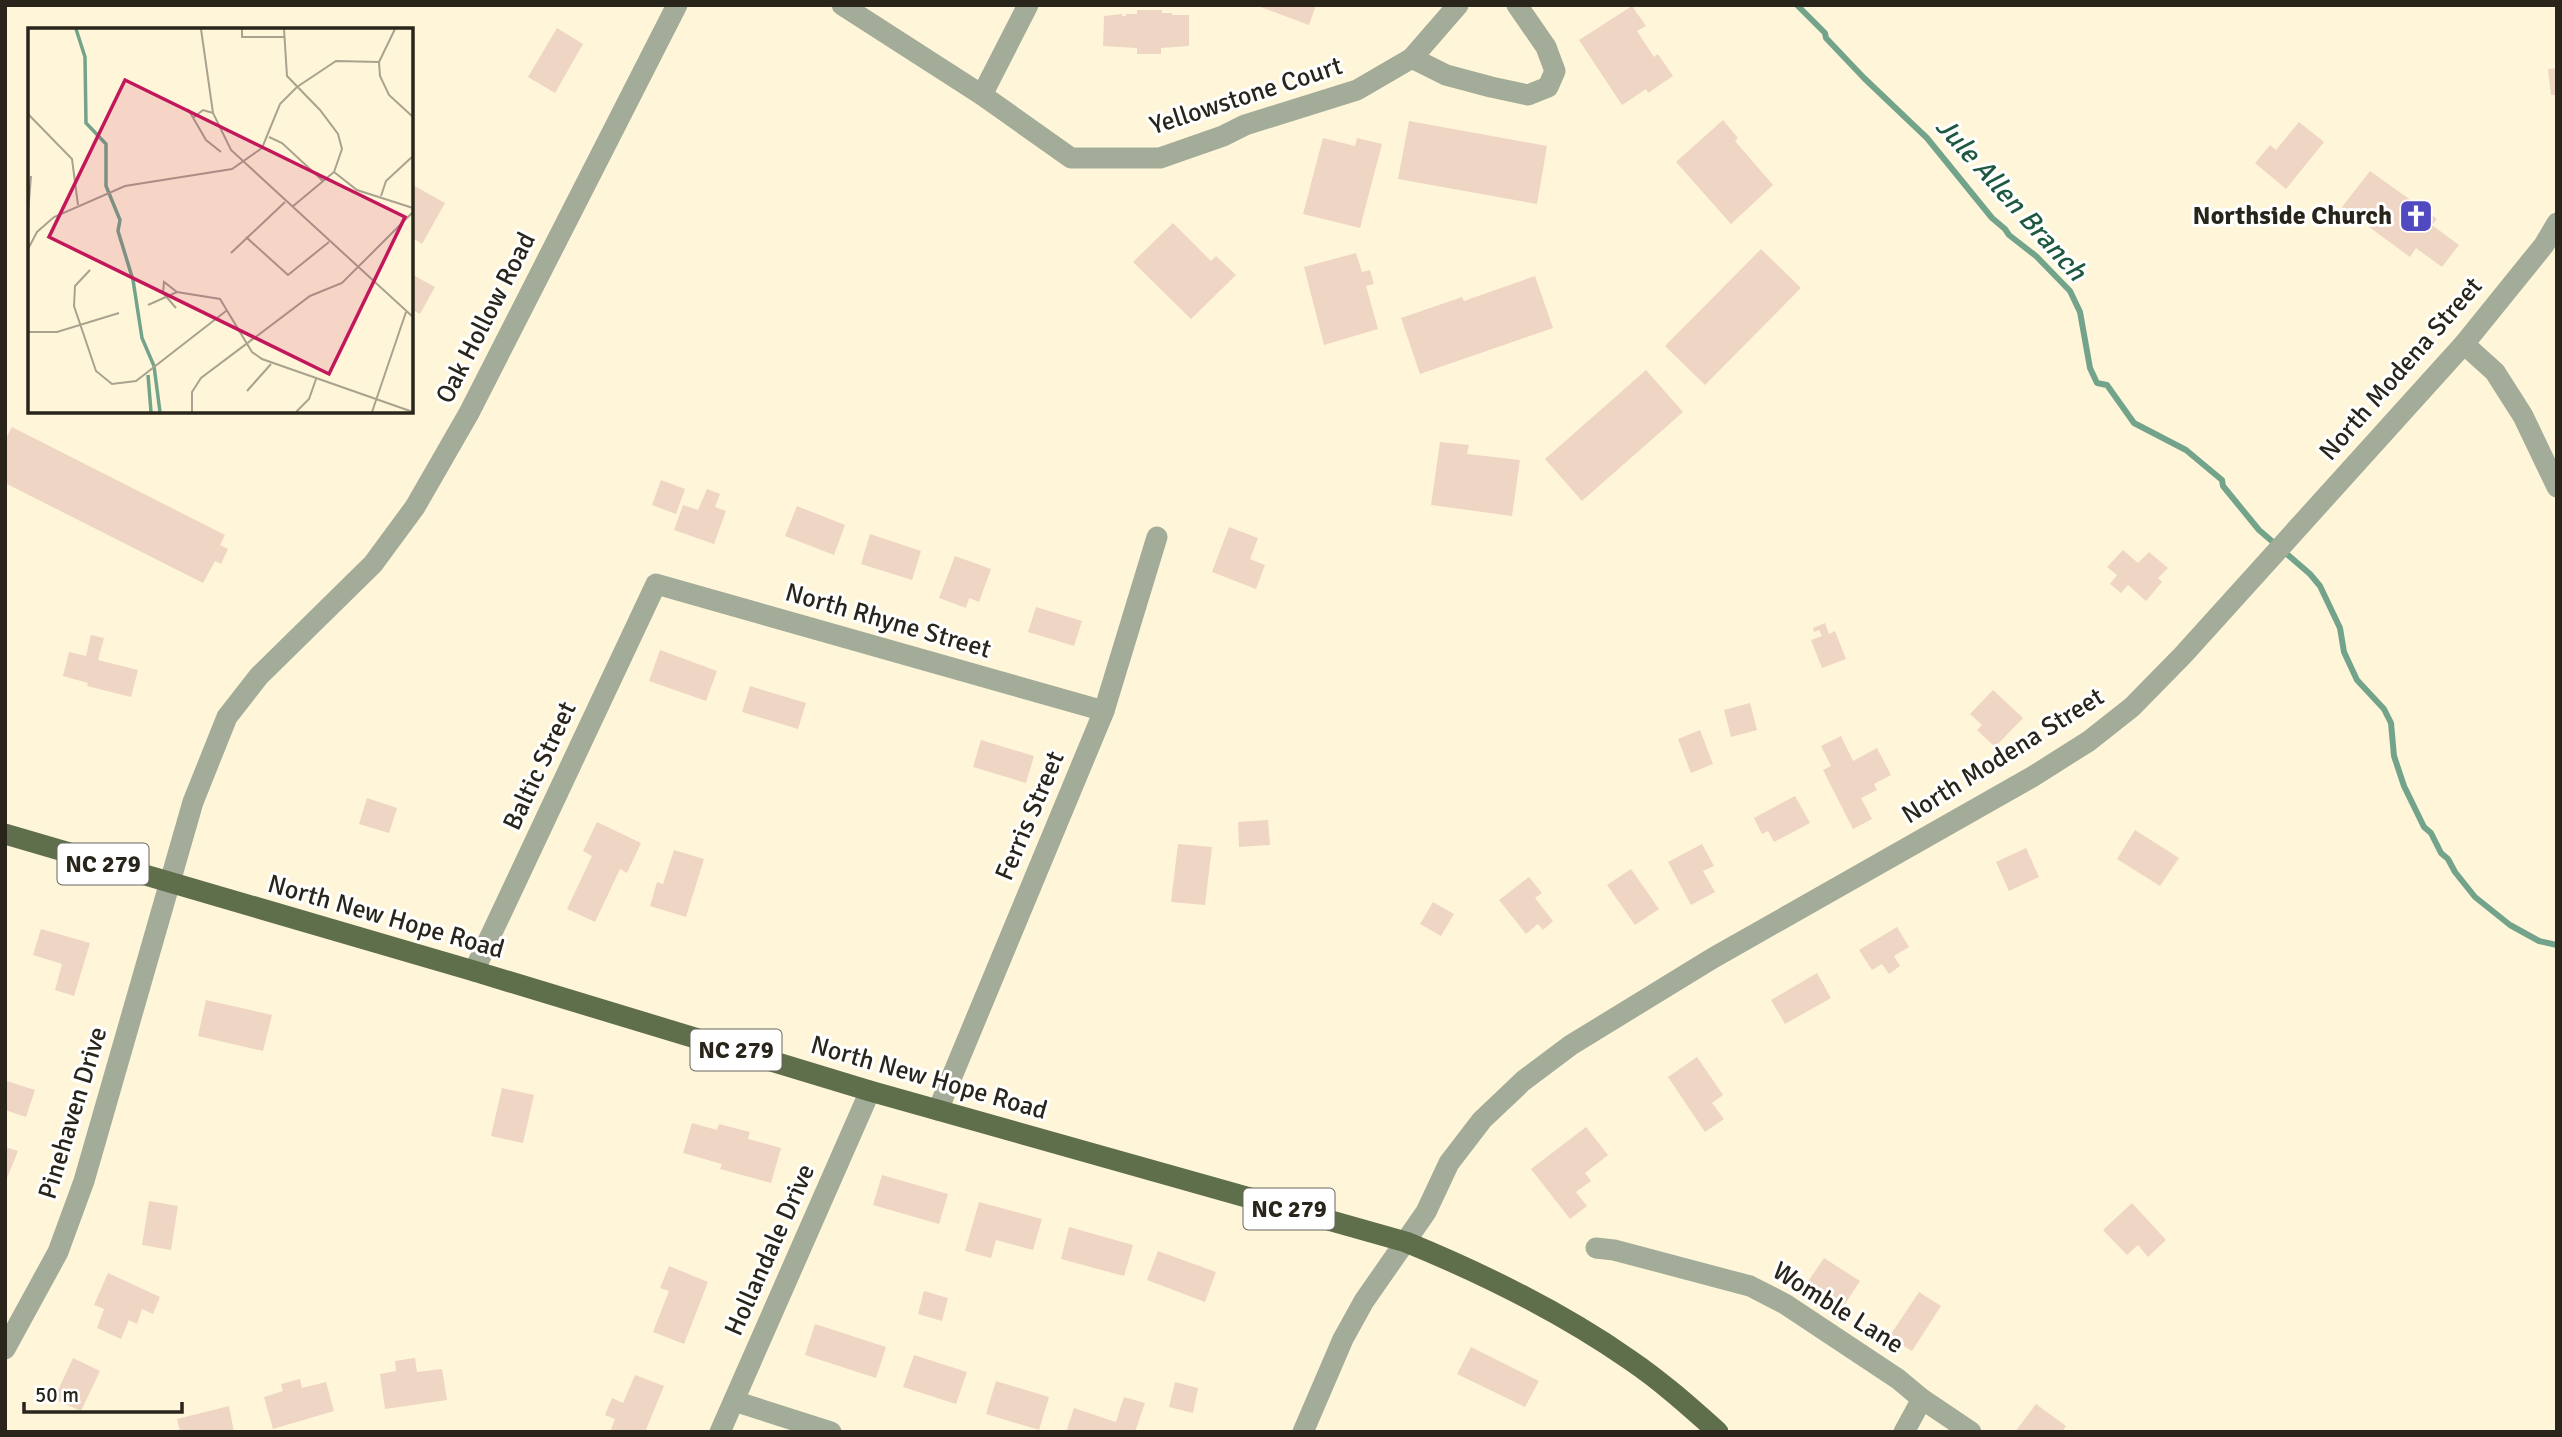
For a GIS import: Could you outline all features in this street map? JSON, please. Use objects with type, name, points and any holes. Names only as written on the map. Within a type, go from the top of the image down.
[{"type":"main road","name":"North New Hope Road","points":[[5,834],[474,971],[870,1091],[1406,1242],[1467,1267],[1528,1298],[1630,1360],[1680,1398],[1718,1432]]},
{"type":"street","name":"Oak Hollow Road","points":[[170,884],[193,802],[227,717],[259,676],[373,564],[415,507],[469,414],[677,5]]},
{"type":"street","name":"Yellowstone Court","points":[[842,5],[982,94],[1071,158],[1160,158],[1245,125],[1357,90],[1412,58],[1458,5]]},
{"type":"street","points":[[982,94],[1028,5]]},
{"type":"street","points":[[1412,58],[1446,75],[1528,95],[1548,87],[1555,71],[1546,47],[1517,5]]},
{"type":"street","name":"North Modena Street","points":[[1303,1432],[1343,1339],[1364,1301],[1426,1212],[1450,1163],[1482,1120],[1523,1081],[1571,1045],[1713,958],[2029,779],[2089,741],[2132,707],[2183,655],[2464,344],[2557,223]]},
{"type":"street","points":[[2464,344],[2495,372],[2523,416],[2557,486]]},
{"type":"street","name":"Ferris Street","points":[[938,1110],[1104,711],[1157,537]]},
{"type":"street","name":"North Rhyne Street","points":[[656,584],[1104,711]]},
{"type":"street","name":"Baltic Street","points":[[474,971],[656,584]]},
{"type":"street","name":"Pinehaven Drive","points":[[5,1349],[58,1252],[84,1181],[170,884]]},
{"type":"street","name":"Hollandale Drive","points":[[720,1432],[870,1091]]},
{"type":"street","name":"Womble Lane","points":[[1596,1248],[1614,1250],[1750,1286],[1785,1304],[1898,1379],[1971,1432]]},
{"type":"street","points":[[1904,1432],[1922,1399]]},
{"type":"street","points":[[734,1401],[831,1432]]},
{"type":"building","points":[[1255,5],[1316,5],[1309,25]]},
{"type":"building","points":[[1632,6],[1646,26],[1637,31],[1654,57],[1658,54],[1673,76],[1648,93],[1646,89],[1622,105],[1579,40]]},
{"type":"building","points":[[1137,10],[1162,10],[1162,13],[1172,15],[1189,15],[1189,46],[1161,48],[1161,54],[1137,54],[1137,48],[1103,46],[1104,16],[1137,14]]},
{"type":"building","points":[[557,28],[583,44],[555,93],[528,77]]},
{"type":"building","points":[[2557,68],[2557,95],[2551,95],[2548,69]]},
{"type":"building","points":[[1723,120],[1738,138],[1735,141],[1773,185],[1731,224],[1676,162]]},
{"type":"building","points":[[1409,121],[1547,146],[1537,204],[1398,179]]},
{"type":"building","points":[[2299,122],[2324,142],[2286,189],[2255,163],[2270,145],[2276,150]]},
{"type":"building","points":[[1323,138],[1355,146],[1357,138],[1382,144],[1360,228],[1303,214]]},
{"type":"building","points":[[2370,171],[2437,219],[2432,225],[2459,245],[2442,267],[2416,248],[2410,257],[2342,207]]},
{"type":"building","points":[[413,185],[445,203],[422,244],[413,238]]},
{"type":"building","points":[[1173,223],[1211,261],[1216,256],[1236,275],[1191,319],[1133,262]]},
{"type":"building","points":[[1761,249],[1801,288],[1705,385],[1665,346]]},
{"type":"building","points":[[1356,253],[1362,272],[1370,270],[1374,284],[1366,286],[1378,329],[1324,345],[1304,267]]},
{"type":"building","points":[[413,275],[435,287],[420,314],[413,310]]},
{"type":"building","points":[[1535,276],[1553,328],[1420,374],[1401,318],[1462,297],[1464,301]]},
{"type":"building","points":[[1646,370],[1683,412],[1582,501],[1545,459]]},
{"type":"building","points":[[12,427],[225,535],[220,545],[228,549],[221,564],[215,561],[203,583],[5,483],[5,440]]},
{"type":"building","points":[[1440,442],[1469,445],[1467,454],[1520,460],[1512,516],[1431,505]]},
{"type":"building","points":[[661,480],[685,489],[676,514],[652,505]]},
{"type":"building","points":[[707,489],[720,494],[715,507],[726,511],[714,544],[674,530],[683,505],[698,510]]},
{"type":"building","points":[[797,506],[845,525],[834,555],[785,536]]},
{"type":"building","points":[[1229,527],[1258,538],[1250,559],[1265,565],[1256,589],[1212,572]]},
{"type":"building","points":[[870,534],[921,551],[912,580],[861,564]]},
{"type":"building","points":[[2123,550],[2138,563],[2149,552],[2168,568],[2158,578],[2162,582],[2146,601],[2128,585],[2121,593],[2110,584],[2117,575],[2107,567]]},
{"type":"building","points":[[955,556],[991,569],[979,602],[969,598],[966,608],[939,598]]},
{"type":"building","points":[[1036,607],[1082,621],[1074,646],[1028,632]]},
{"type":"building","points":[[1825,623],[1829,634],[1835,631],[1846,659],[1822,668],[1811,640],[1822,636],[1819,630],[1814,632],[1813,628]]},
{"type":"building","points":[[91,635],[104,638],[98,660],[138,670],[131,697],[87,686],[88,683],[63,676],[69,652],[86,656]]},
{"type":"building","points":[[660,650],[717,671],[706,701],[649,681]]},
{"type":"building","points":[[750,686],[806,703],[798,729],[742,712]]},
{"type":"building","points":[[1993,690],[2023,718],[1995,747],[1977,730],[1982,725],[1970,714]]},
{"type":"building","points":[[1750,703],[1757,730],[1731,737],[1724,710]]},
{"type":"building","points":[[1700,730],[1713,764],[1691,773],[1678,739]]},
{"type":"building","points":[[1841,736],[1853,761],[1877,748],[1891,775],[1874,784],[1877,790],[1861,798],[1872,819],[1853,829],[1823,770],[1831,766],[1821,746]]},
{"type":"building","points":[[981,740],[1034,756],[1026,783],[973,767]]},
{"type":"building","points":[[1795,796],[1810,823],[1774,842],[1768,831],[1762,834],[1754,818]]},
{"type":"building","points":[[367,798],[397,808],[389,833],[359,824]]},
{"type":"building","points":[[1268,820],[1270,845],[1239,847],[1238,822]]},
{"type":"building","points":[[597,822],[641,843],[627,873],[620,869],[595,922],[567,909],[592,856],[583,851]]},
{"type":"building","points":[[2135,830],[2179,858],[2160,886],[2117,859]]},
{"type":"building","points":[[1178,844],[1212,847],[1205,905],[1171,902]]},
{"type":"building","points":[[1702,844],[1714,866],[1703,871],[1715,892],[1691,905],[1668,862]]},
{"type":"building","points":[[2026,848],[2039,877],[2009,891],[1996,862]]},
{"type":"building","points":[[674,850],[704,859],[686,917],[650,906],[657,882],[663,884]]},
{"type":"building","points":[[1631,869],[1659,909],[1635,925],[1607,885]]},
{"type":"building","points":[[1529,877],[1542,893],[1535,898],[1553,921],[1543,930],[1538,924],[1526,934],[1499,900]]},
{"type":"building","points":[[1433,902],[1454,914],[1441,936],[1420,924]]},
{"type":"building","points":[[1897,927],[1909,947],[1894,956],[1900,966],[1889,974],[1882,964],[1872,970],[1859,950]]},
{"type":"building","points":[[41,929],[90,943],[74,996],[55,990],[62,964],[33,955]]},
{"type":"building","points":[[1817,973],[1831,998],[1785,1024],[1771,1000]]},
{"type":"building","points":[[206,1000],[272,1015],[263,1051],[198,1036]]},
{"type":"building","points":[[1697,1057],[1723,1095],[1712,1103],[1724,1119],[1705,1132],[1668,1077]]},
{"type":"building","points":[[7,1081],[35,1090],[26,1117],[5,1110]]},
{"type":"building","points":[[502,1088],[534,1095],[523,1143],[491,1136]]},
{"type":"building","points":[[692,1123],[717,1130],[719,1124],[750,1132],[748,1139],[781,1148],[771,1183],[720,1169],[722,1164],[683,1153]]},
{"type":"building","points":[[1586,1127],[1608,1155],[1585,1173],[1591,1181],[1576,1192],[1587,1206],[1570,1219],[1531,1169]]},
{"type":"building","points":[[5,1147],[18,1151],[5,1183]]},
{"type":"building","points":[[882,1175],[948,1194],[939,1224],[873,1205]]},
{"type":"building","points":[[149,1201],[178,1206],[171,1250],[142,1245]]},
{"type":"building","points":[[979,1202],[1042,1219],[1033,1250],[996,1240],[991,1258],[965,1251]]},
{"type":"building","points":[[2132,1203],[2166,1240],[2148,1257],[2138,1245],[2127,1255],[2103,1230]]},
{"type":"building","points":[[1069,1227],[1133,1245],[1124,1276],[1061,1259]]},
{"type":"building","points":[[1158,1251],[1216,1272],[1205,1302],[1147,1280]]},
{"type":"building","points":[[1824,1258],[1860,1281],[1843,1307],[1807,1283]]},
{"type":"building","points":[[669,1266],[708,1282],[684,1344],[653,1332],[669,1291],[660,1288]]},
{"type":"building","points":[[108,1273],[160,1297],[153,1314],[142,1309],[137,1324],[129,1320],[121,1339],[97,1328],[104,1309],[94,1305]]},
{"type":"building","points":[[924,1291],[948,1298],[942,1321],[918,1314]]},
{"type":"building","points":[[1919,1292],[1941,1306],[1912,1351],[1889,1337]]},
{"type":"building","points":[[815,1324],[886,1347],[876,1378],[805,1355]]},
{"type":"building","points":[[1471,1347],[1539,1381],[1525,1407],[1457,1374]]},
{"type":"building","points":[[914,1355],[967,1372],[956,1404],[903,1387]]},
{"type":"building","points":[[73,1358],[100,1371],[81,1411],[54,1399]]},
{"type":"building","points":[[415,1358],[417,1372],[442,1369],[447,1400],[385,1409],[380,1374],[396,1371],[395,1361]]},
{"type":"building","points":[[635,1375],[664,1386],[645,1432],[610,1432],[615,1419],[605,1415],[612,1398],[623,1403]]},
{"type":"building","points":[[300,1379],[302,1388],[326,1382],[334,1411],[273,1429],[264,1397],[283,1391],[281,1384]]},
{"type":"building","points":[[996,1381],[1049,1397],[1039,1430],[986,1414]]},
{"type":"building","points":[[1175,1382],[1198,1388],[1193,1413],[1169,1407]]},
{"type":"building","points":[[1124,1397],[1145,1403],[1135,1432],[1066,1432],[1074,1408],[1116,1422]]},
{"type":"building","points":[[2036,1404],[2066,1426],[2062,1432],[2015,1432]]},
{"type":"building","points":[[229,1406],[234,1432],[180,1432],[177,1419]]},
{"type":"waterway","name":"Jule Allen Branch","points":[[1797,5],[1864,78],[1927,138],[1992,218],[2036,256],[2070,291],[2080,312],[2090,368],[2097,383],[2107,385],[2134,423],[2186,450],[2222,480],[2223,486],[2259,530],[2320,586],[2340,628],[2344,652],[2357,680],[2384,709],[2391,723],[2394,756],[2404,786],[2424,827],[2431,833],[2441,853],[2475,897],[2510,925],[2539,941],[2557,945]]},
{"type":"place","name":"Northside Church","points":[[2416,216]]}]
